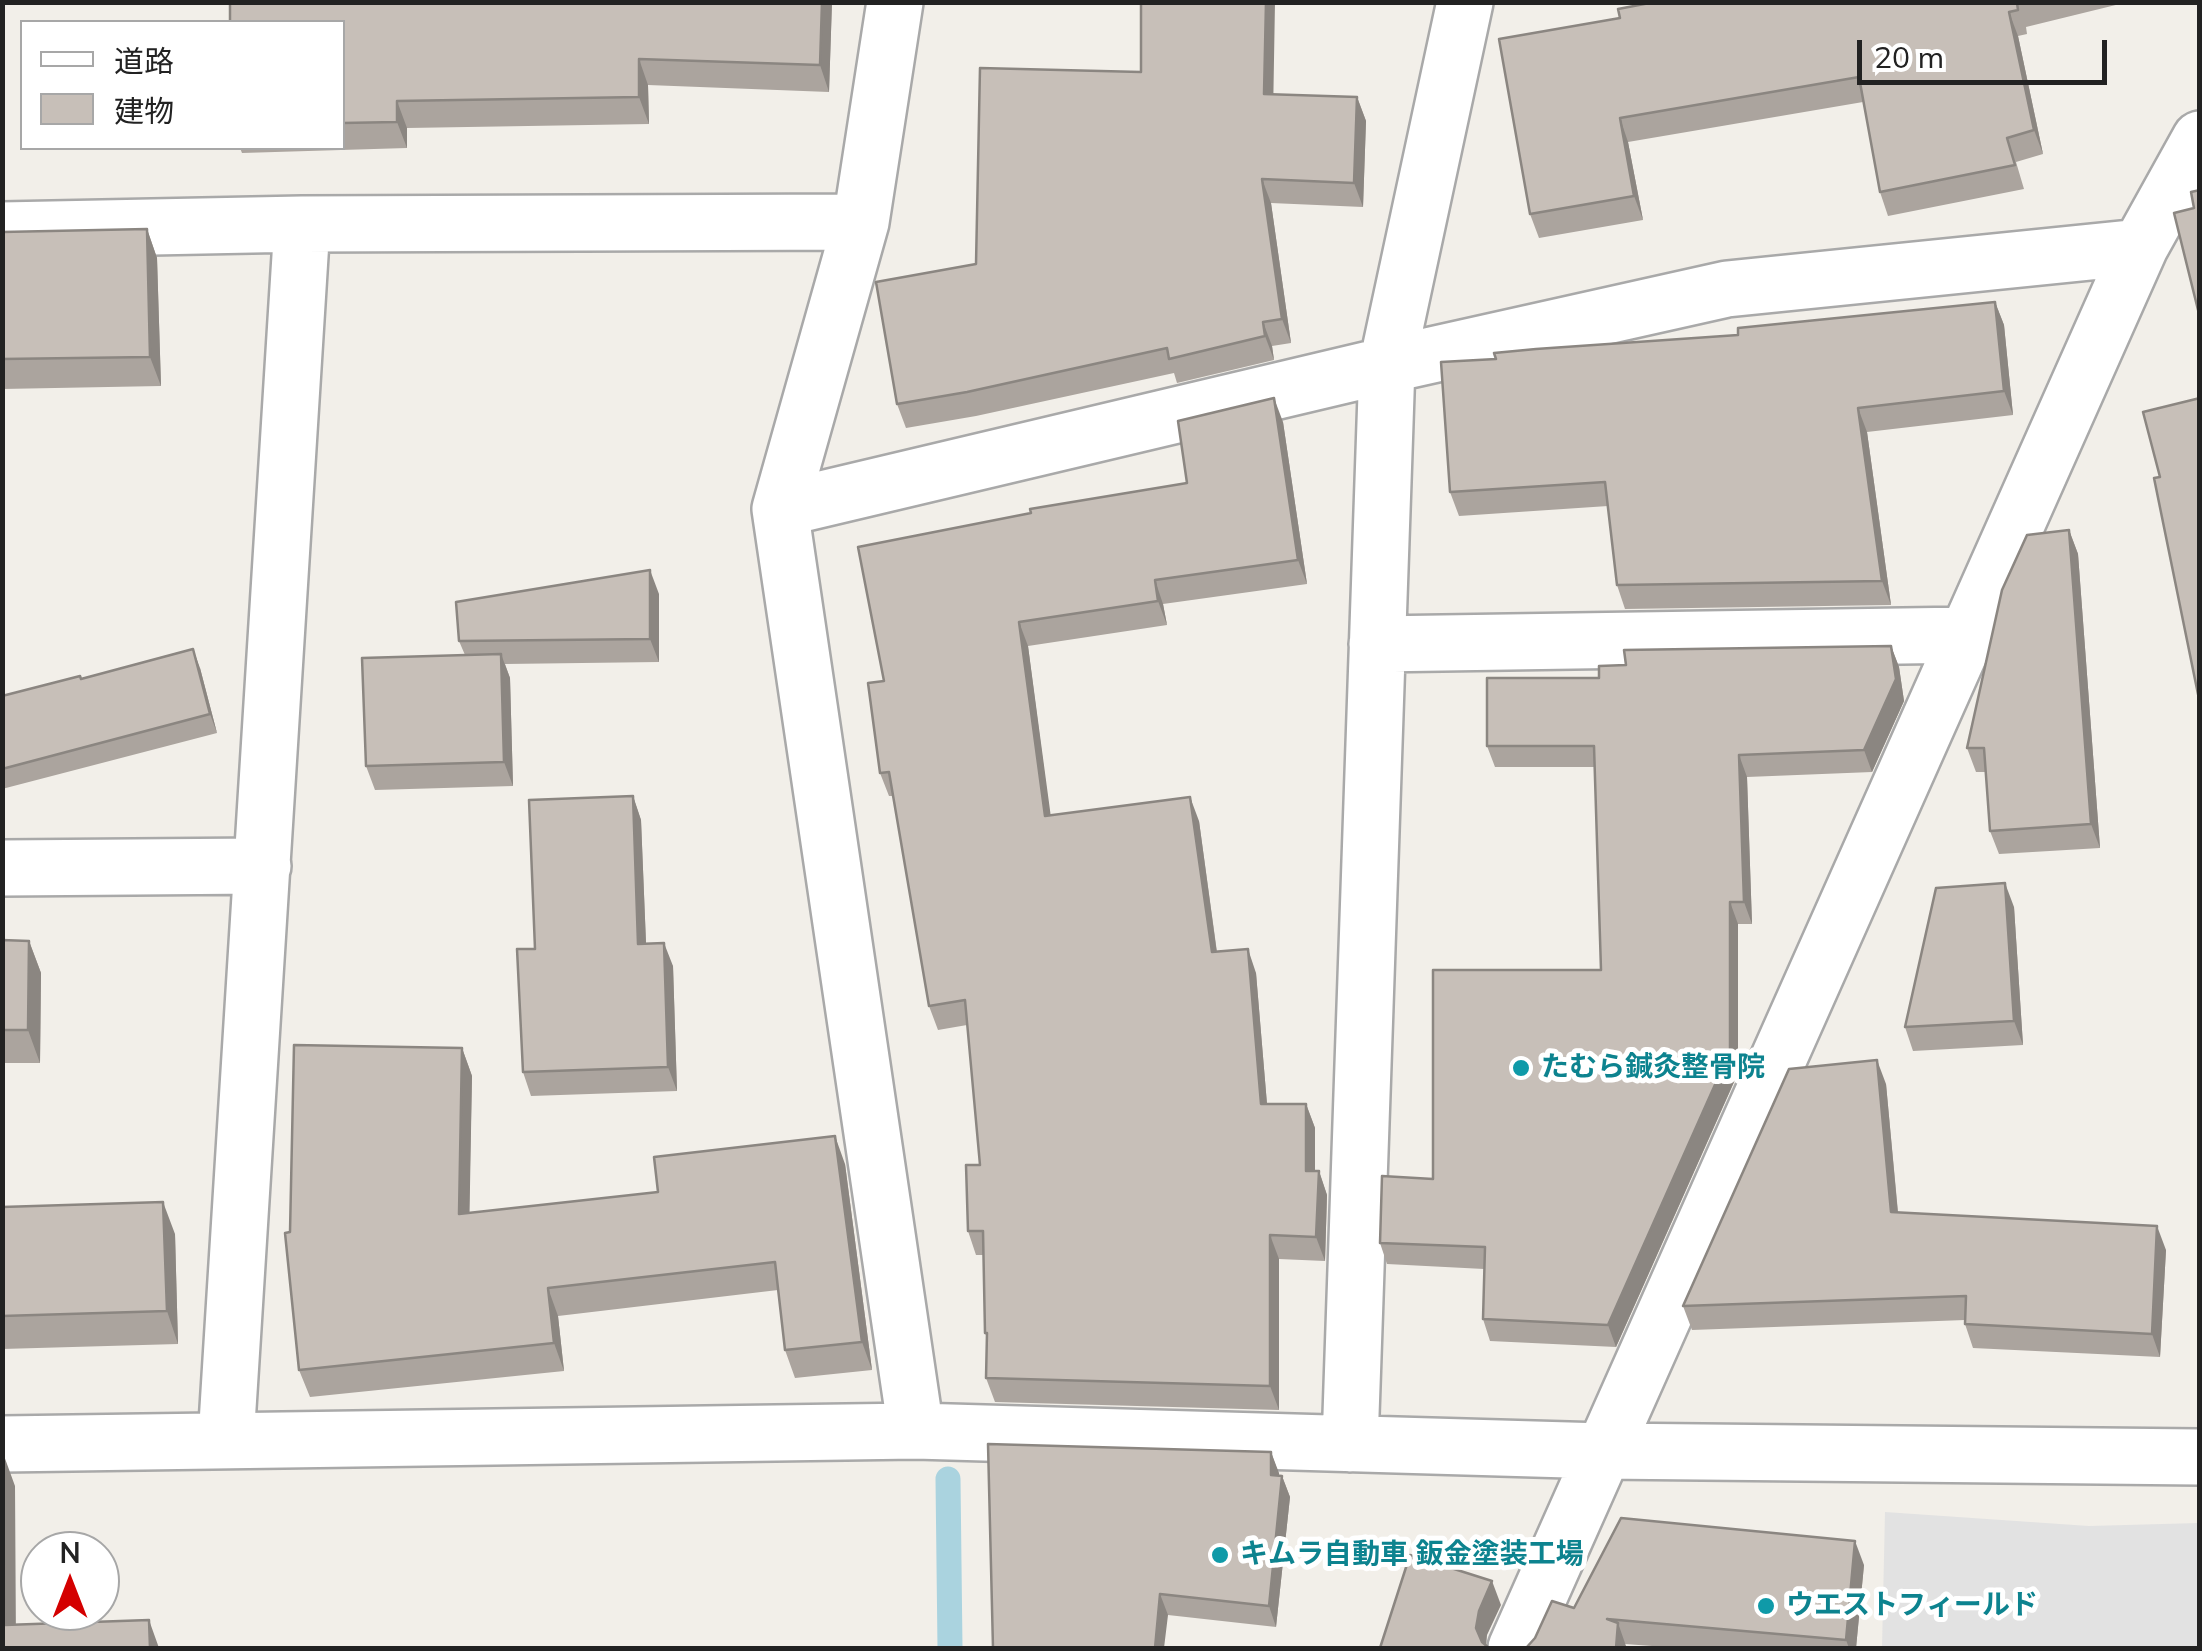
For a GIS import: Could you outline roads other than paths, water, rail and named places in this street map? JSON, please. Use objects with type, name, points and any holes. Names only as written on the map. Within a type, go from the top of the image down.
[{"type":"street","points":[[895,2],[861,222],[780,509],[916,1430]]},
{"type":"street","points":[[1350,1444],[1388,366],[1465,2]]},
{"type":"street","points":[[1516,1648],[2140,246],[2200,139]]},
{"type":"street","points":[[2,230],[302,224],[861,222]]},
{"type":"street","points":[[226,1440],[302,224]]},
{"type":"street","points":[[780,509],[1727,290],[2140,246]]},
{"type":"street","points":[[1377,644],[1968,635]]},
{"type":"street","points":[[2,868],[262,866]]},
{"type":"street","points":[[2,1444],[916,1430],[1602,1451],[2200,1457]]},
{"type":"waterway","points":[[948,1479],[950,1648]]},
{"type":"place","name":"たむら鍼灸整骨院","points":[[1521,1068]]},
{"type":"place","name":"キムラ自動車 鈑金塗装工場","points":[[1220,1555]]},
{"type":"place","name":"ウエストフィールド","points":[[1766,1606]]}]
